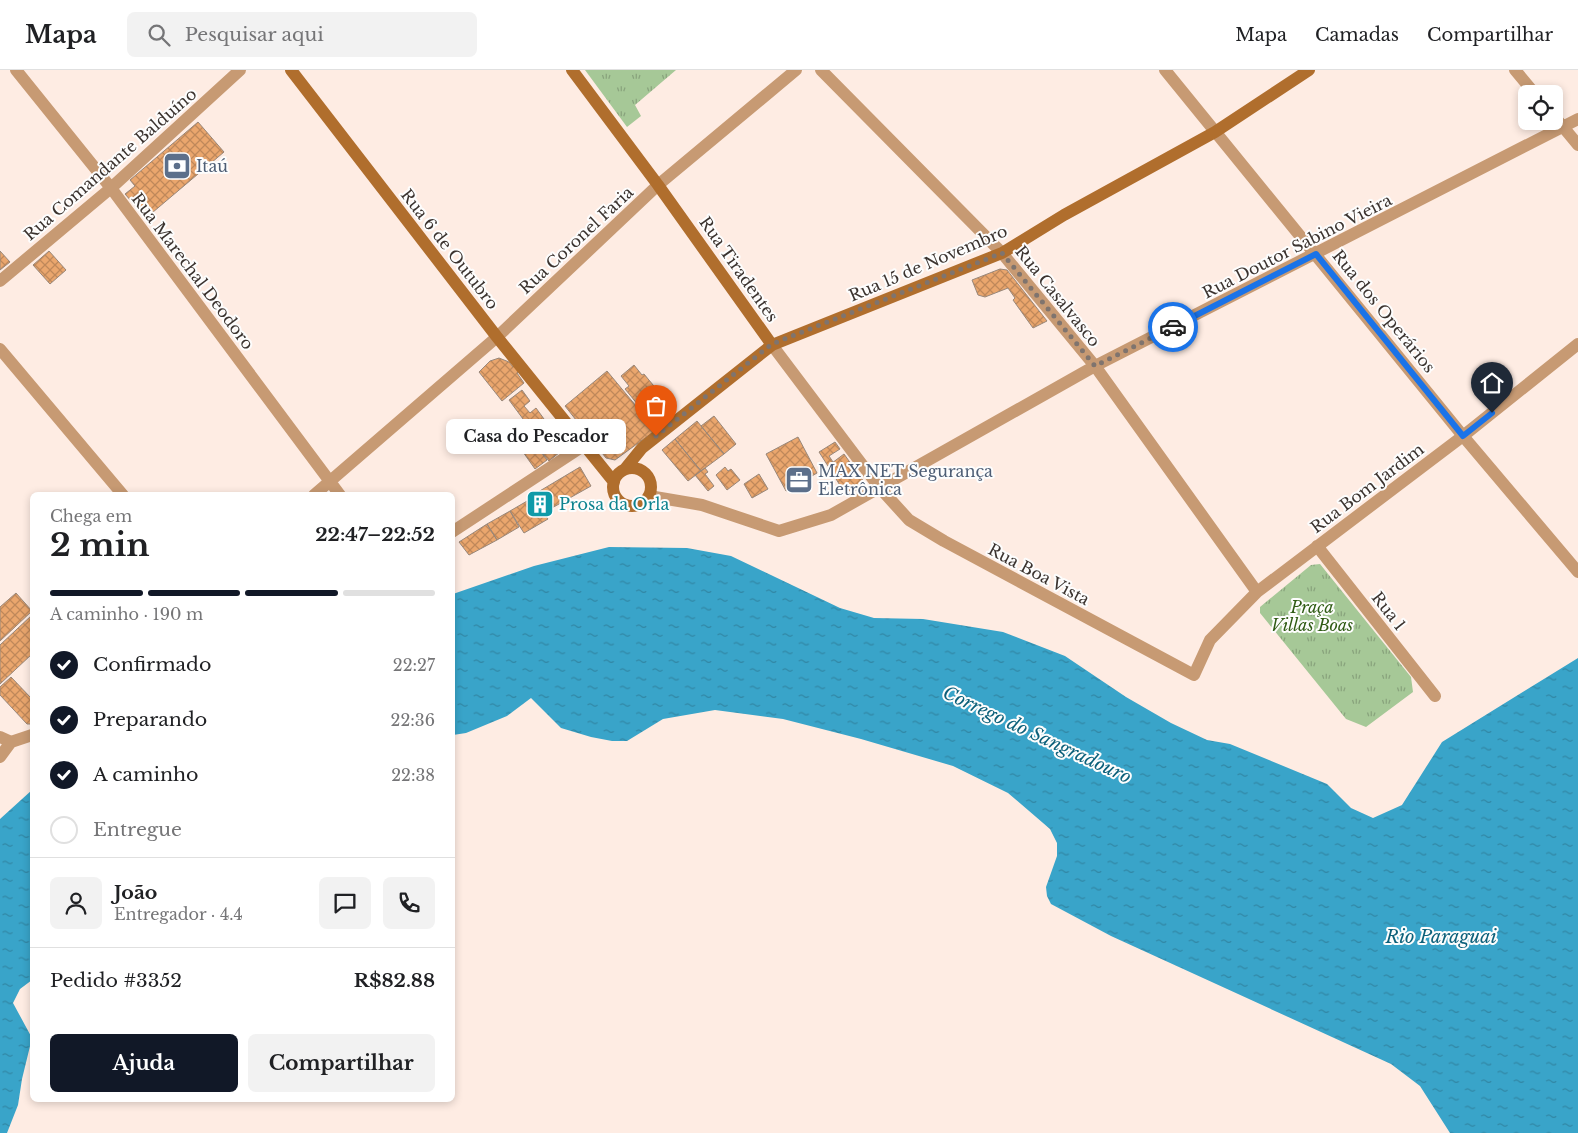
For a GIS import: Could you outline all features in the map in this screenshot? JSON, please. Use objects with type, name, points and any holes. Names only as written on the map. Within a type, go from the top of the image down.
[{"type":"street","name":"Rua Marechal Deodoro","points":[[16,70],[111,188],[337,492]]},
{"type":"street","name":"Rua Comandante Balduíno","points":[[0,281],[111,188],[240,70]]},
{"type":"street","name":"Rua 6 de Outubro","points":[[291,70],[497,337],[583,446],[614,482]]},
{"type":"street","name":"Rua Tiradentes","points":[[572,70],[658,184],[772,344],[879,487]]},
{"type":"street","name":"Rua Coronel Faria","points":[[317,492],[497,337],[658,184],[796,70]]},
{"type":"street","name":"Rua Casalvasco","points":[[821,70],[1002,253],[1095,366],[1257,592]]},
{"type":"street","name":"Rua dos Operários","points":[[1165,70],[1463,436],[1578,572]]},
{"type":"street","name":"Rua 15 de Novembro","points":[[625,469],[642,448],[772,344],[1002,253],[1064,215],[1215,132],[1309,70]]},
{"type":"street","points":[[1515,70],[1528,85]]},
{"type":"street","name":"Rua Doutor Sabino Vieira","points":[[1563,127],[1578,119]]},
{"type":"street","points":[[1563,127],[1578,145]]},
{"type":"street","name":"Rua Doutor Sabino Vieira","points":[[649,496],[702,505],[779,531],[830,514],[1095,366],[1557,130]]},
{"type":"street","name":"Rua Bom Jardim","points":[[1194,675],[1210,640],[1257,592],[1463,436],[1578,344]]},
{"type":"street","points":[[0,348],[120,492]]},
{"type":"street","points":[[455,530],[583,446]]},
{"type":"street","points":[[625,469],[638,469],[648,477],[651,483],[649,496],[639,504],[628,505],[618,499],[613,488],[620,472],[625,469]]},
{"type":"street","name":"Rua Boa Vista","points":[[879,487],[909,520],[944,541],[1194,675]]},
{"type":"street","name":"Rua 1","points":[[1317,546],[1435,696]]},
{"type":"street","points":[[0,757],[6,739],[30,735]]},
{"type":"green space","points":[[585,70],[676,70],[635,105],[641,116],[627,127]]},
{"type":"green space","name":"Praça Villas Boas","points":[[1320,564],[1411,677],[1413,692],[1366,727],[1346,719],[1260,613],[1260,607],[1311,565]]},
{"type":"water","name":"Rio Paraguai","points":[[609,547],[687,548],[731,556],[840,608],[874,618],[923,619],[1003,632],[1065,656],[1126,697],[1171,723],[1207,740],[1230,744],[1327,784],[1351,808],[1373,818],[1402,805],[1442,742],[1578,658],[1578,1133],[1450,1133],[1420,1086],[1391,1064],[1111,936],[1051,904],[1047,896],[1046,887],[1057,856],[1057,843],[1050,829],[1008,793],[953,766],[861,739],[783,719],[715,710],[663,719],[627,741],[612,741],[561,728],[531,698],[507,716],[466,733],[455,735],[455,593],[534,566]]},
{"type":"water","points":[[30,792],[30,982],[20,989],[13,1003],[30,1034],[30,1046],[18,1105],[7,1133],[0,1133],[0,819]]},
{"type":"building","name":"Itaú","points":[[198,122],[224,152],[146,218],[125,194],[135,186],[130,180]]},
{"type":"building","points":[[0,251],[10,262],[0,270]]},
{"type":"building","points":[[49,251],[66,270],[50,284],[33,265]]},
{"type":"building","points":[[1000,269],[1007,270],[1047,321],[1033,328],[1013,300],[1015,298],[1008,288],[985,297],[978,295],[972,280]]},
{"type":"building","points":[[499,358],[509,362],[513,367],[515,365],[519,371],[517,373],[524,383],[502,401],[479,372],[490,361]]},
{"type":"building","points":[[634,365],[642,375],[644,374],[672,408],[653,423],[625,389],[629,386],[621,376]]},
{"type":"building","points":[[607,371],[656,430],[615,460],[606,458],[565,406]]},
{"type":"building","points":[[522,390],[530,401],[524,406],[530,413],[536,408],[544,419],[533,427],[529,421],[526,423],[509,400]]},
{"type":"building","points":[[714,416],[736,444],[724,454],[701,426]]},
{"type":"building","points":[[553,421],[571,443],[549,461],[534,443],[542,437],[538,433]]},
{"type":"building","points":[[697,421],[724,454],[701,471],[675,439]]},
{"type":"building","points":[[798,437],[817,473],[786,491],[766,454]]},
{"type":"building","points":[[675,439],[701,471],[688,481],[662,450]]},
{"type":"building","points":[[835,442],[840,449],[829,456],[833,462],[828,466],[819,452]]},
{"type":"building","points":[[534,443],[547,460],[535,469],[523,452]]},
{"type":"building","points":[[844,454],[864,482],[863,487],[846,495],[828,466]]},
{"type":"building","name":"Prosa da Orla","points":[[580,467],[591,486],[543,513],[548,519],[524,533],[510,511]]},
{"type":"building","points":[[725,467],[728,471],[731,469],[740,480],[727,490],[716,475]]},
{"type":"building","points":[[705,468],[708,472],[705,474],[714,486],[708,491],[695,475]]},
{"type":"building","points":[[759,474],[768,489],[752,498],[744,484]]},
{"type":"building","points":[[510,511],[519,527],[497,540],[487,524]]},
{"type":"building","points":[[487,524],[497,540],[469,555],[459,542]]},
{"type":"building","points":[[16,593],[30,609],[30,613],[0,641],[0,607]]},
{"type":"building","points":[[30,617],[30,656],[0,684],[0,645]]},
{"type":"building","points":[[11,677],[30,697],[30,724],[27,724],[0,695],[0,687]]},
{"type":"way so far","points":[[656,436],[772,344],[1002,253],[1095,366],[1173,327]]},
{"type":"place","name":"Itaú","points":[[177,166]]},
{"type":"place","name":"Casa do Pescador","points":[[656,436]]},
{"type":"place","name":"MAX NET Segurança Eletrônica","points":[[799,480]]},
{"type":"place","name":"Prosa da Orla","points":[[540,504]]},
{"type":"route","points":[[1173,327],[1316,254],[1463,436],[1492,413]]},
{"type":"water label","name":"Corrego do Sangradouro","points":[[1037,735]]}]
